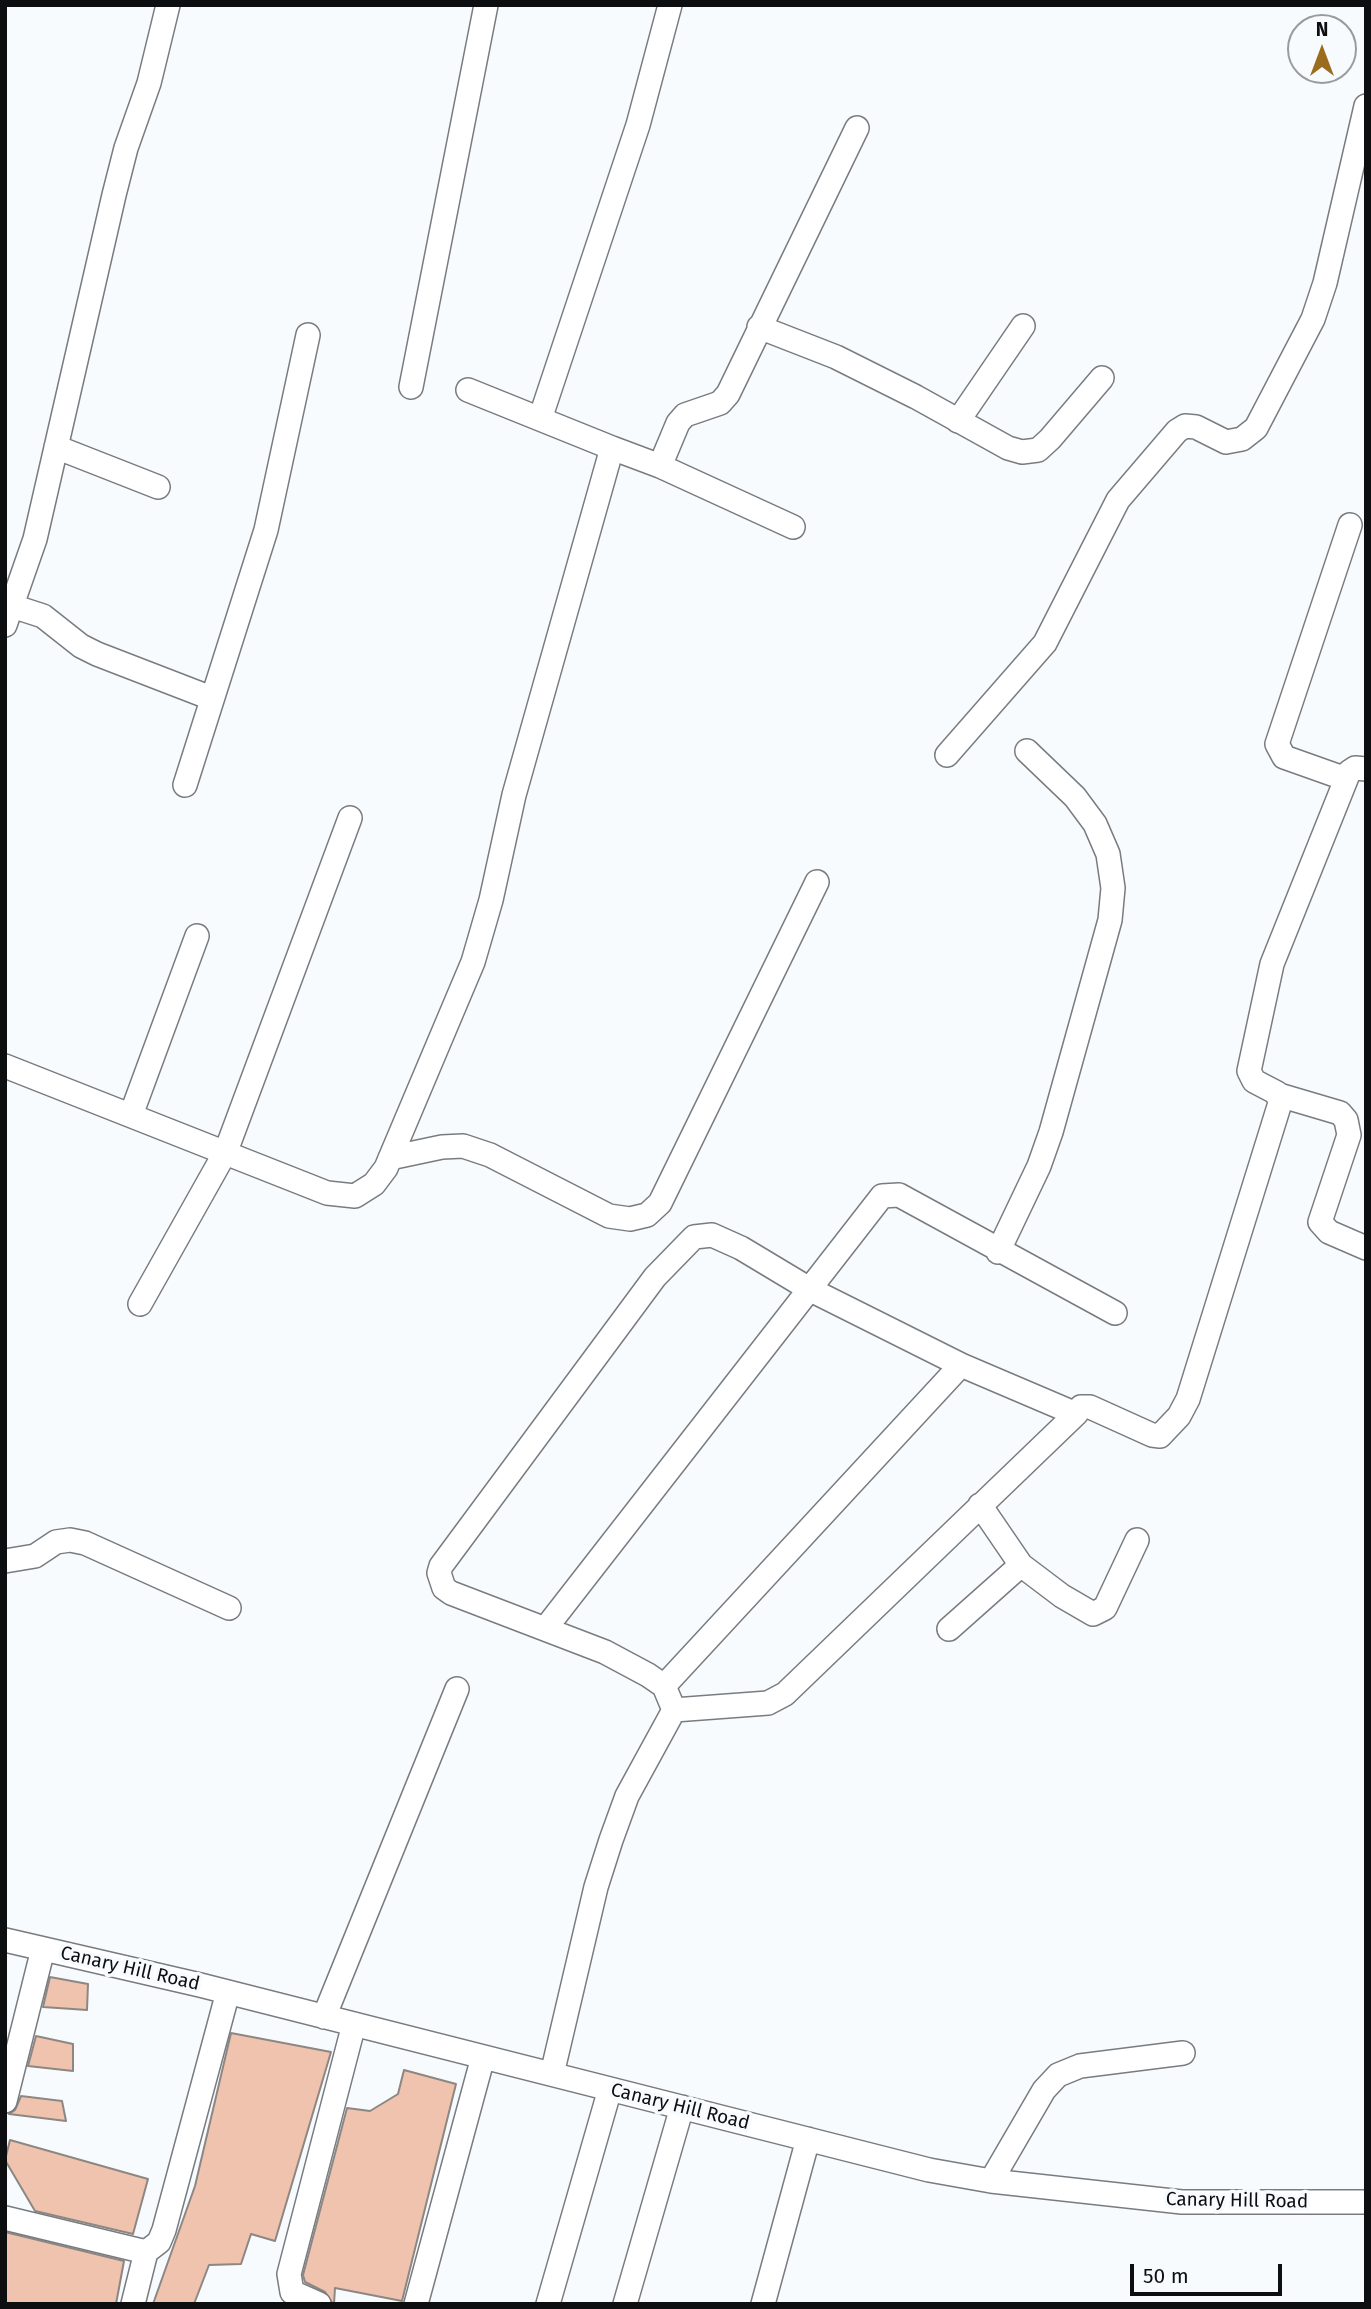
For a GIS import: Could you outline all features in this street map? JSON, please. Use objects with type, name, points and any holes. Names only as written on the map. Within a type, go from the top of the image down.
[{"type":"street","points":[[168,5],[149,83],[123,159],[35,539],[9,616],[43,616],[81,646],[97,654],[211,698]]},
{"type":"street","points":[[411,387],[486,5]]},
{"type":"street","points":[[540,419],[638,125],[670,5]]},
{"type":"street","points":[[947,755],[1045,642],[1118,500],[1177,431],[1185,426],[1196,427],[1226,442],[1242,439],[1256,428],[1313,320],[1325,284],[1366,106]]},
{"type":"street","points":[[660,466],[678,423],[685,415],[720,403],[728,394],[857,128]]},
{"type":"street","points":[[958,421],[1023,326]]},
{"type":"street","points":[[759,327],[836,357],[1008,449],[1021,452],[1038,450],[1102,378]]},
{"type":"street","points":[[184,785],[266,530],[308,335]]},
{"type":"street","points":[[468,390],[660,466],[793,527]]},
{"type":"street","points":[[56,447],[158,486]]},
{"type":"street","points":[[5,1066],[327,1193],[344,1197],[366,1192],[374,1185],[390,1158],[473,961],[491,900],[514,795],[612,448]]},
{"type":"street","points":[[1350,525],[1277,744],[1284,757],[1356,774],[1279,941],[1249,1067],[1254,1082],[1279,1095],[1340,1113],[1346,1120],[1349,1135],[1320,1222],[1329,1232],[1366,1248]]},
{"type":"street","points":[[998,1252],[1039,1166],[1051,1132],[1110,920],[1113,888],[1108,854],[1095,824],[1075,797],[1027,751]]},
{"type":"street","points":[[140,1304],[226,1152],[350,818]]},
{"type":"street","points":[[390,1158],[442,1147],[463,1146],[490,1154],[609,1216],[630,1219],[648,1215],[660,1203],[817,882]]},
{"type":"street","points":[[131,1115],[197,936]]},
{"type":"street","points":[[674,1710],[768,1703],[785,1695],[1081,1408],[1090,1407],[1156,1436],[1163,1435],[1179,1416],[1195,1381],[1252,1185],[1280,1103],[1279,1095]]},
{"type":"street","points":[[545,1629],[811,1290],[878,1198],[887,1194],[899,1195],[998,1252],[1115,1313]]},
{"type":"street","points":[[674,1710],[664,1686],[605,1652],[451,1593],[440,1581],[441,1566],[655,1277],[690,1240],[706,1234],[763,1259],[811,1290],[961,1365],[1076,1413]]},
{"type":"street","points":[[664,1686],[961,1365]]},
{"type":"street","points":[[980,1505],[1021,1565],[1088,1613],[1098,1614],[1105,1608],[1137,1540]]},
{"type":"street","points":[[5,1561],[35,1556],[56,1542],[70,1540],[85,1543],[229,1608]]},
{"type":"street","points":[[949,1629],[1021,1565]]},
{"type":"street","points":[[324,2017],[457,1689]]},
{"type":"street","points":[[552,2074],[596,1888],[611,1840],[627,1796],[674,1710]]},
{"type":"street","name":"Canary Hill Road","points":[[5,1940],[228,1992],[929,2171],[991,2181],[1182,2202],[1366,2202]]},
{"type":"street","points":[[5,2101],[43,1949]]},
{"type":"street","points":[[133,2304],[146,2252],[159,2242],[164,2230],[228,1992]]},
{"type":"street","points":[[318,2304],[292,2292],[289,2274],[354,2024]]},
{"type":"street","points":[[991,2181],[1044,2090],[1058,2075],[1080,2066],[1183,2053]]},
{"type":"street","points":[[415,2304],[483,2057]]},
{"type":"street","points":[[548,2304],[610,2089]]},
{"type":"street","points":[[625,2304],[682,2107]]},
{"type":"street","points":[[763,2304],[808,2139]]},
{"type":"street","points":[[5,2218],[146,2252]]},
{"type":"building","points":[[50,1977],[88,1984],[87,2010],[43,2007]]},
{"type":"building","points":[[231,2033],[331,2052],[275,2241],[251,2234],[241,2264],[209,2265],[194,2304],[153,2304],[195,2186]]},
{"type":"building","points":[[36,2036],[73,2044],[73,2071],[28,2066]]},
{"type":"building","points":[[404,2070],[456,2084],[402,2301],[335,2288],[333,2304],[325,2292],[305,2282],[303,2275],[347,2108],[370,2111],[398,2094]]},
{"type":"building","points":[[21,2096],[62,2101],[66,2121],[9,2114],[15,2110]]},
{"type":"building","points":[[10,2140],[148,2179],[133,2234],[35,2211],[5,2160]]},
{"type":"building","points":[[5,2232],[124,2261],[116,2304],[5,2304]]}]
